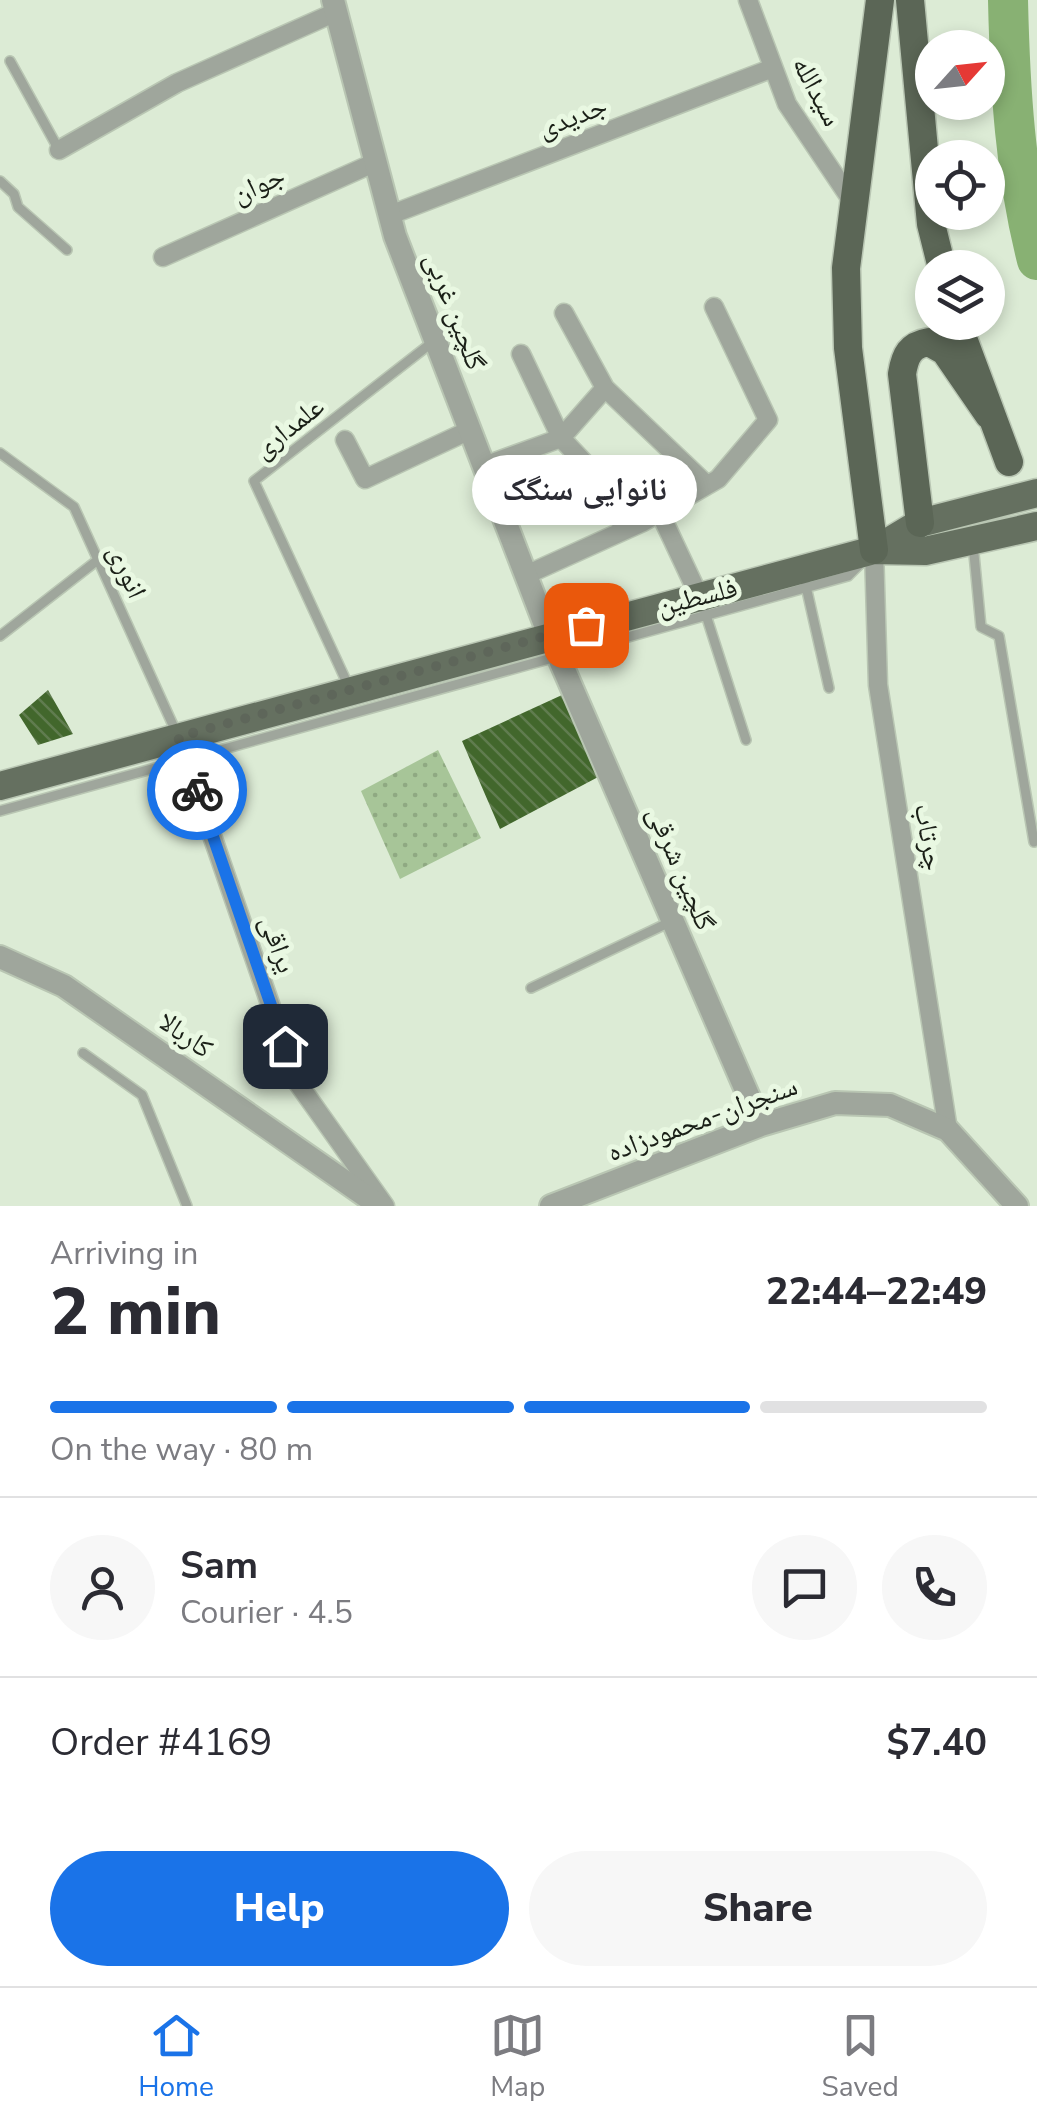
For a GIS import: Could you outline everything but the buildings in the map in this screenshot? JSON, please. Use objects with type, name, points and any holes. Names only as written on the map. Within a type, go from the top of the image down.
[{"type":"highway","points":[[874,550],[848,348],[846,268],[880,0]]},
{"type":"highway","points":[[910,0],[931,224],[938,250]]},
{"type":"highway","points":[[963,340],[1009,462]]},
{"type":"highway","points":[[920,523],[902,374],[905,356],[916,344],[929,342],[944,351],[989,415]]},
{"type":"main road","points":[[874,550],[920,523],[1037,493]]},
{"type":"main road","points":[[874,550],[925,551],[1037,526]]},
{"type":"main road","name":"فلسطین","points":[[0,786],[182,748],[350,689],[553,644],[804,578],[874,550]]},
{"type":"street","name":"سیدالله","points":[[748,0],[787,104],[852,202]]},
{"type":"street","points":[[59,150],[177,83],[335,6]]},
{"type":"street","name":"گلچین غربی","points":[[335,6],[390,215],[553,644]]},
{"type":"street","name":"جدیدی","points":[[390,215],[773,68]]},
{"type":"street","name":"جوان","points":[[163,256],[376,162]]},
{"type":"street","points":[[526,575],[660,513],[718,479],[768,420],[714,307]]},
{"type":"street","points":[[564,313],[604,388],[707,485]]},
{"type":"street","points":[[521,354],[561,438],[594,472],[625,530]]},
{"type":"street","points":[[484,466],[561,438],[604,388]]},
{"type":"street","points":[[345,440],[365,479],[470,430]]},
{"type":"street","points":[[660,513],[702,605]]},
{"type":"street","name":"چرتاب","points":[[874,550],[878,685],[948,1130]]},
{"type":"street","name":"گلچین شرقی","points":[[553,644],[761,1125]]},
{"type":"street","name":"یراقی","points":[[182,748],[297,1082],[382,1206]]},
{"type":"street","name":"کاربالا","points":[[0,957],[64,986],[382,1206]]},
{"type":"street","name":"سنجران-محمودزاده","points":[[551,1206],[761,1125],[835,1104],[890,1105],[948,1130],[1017,1206]]},
{"type":"lane","points":[[10,61],[59,150]]},
{"type":"lane","points":[[0,181],[14,194],[18,207],[67,250]]},
{"type":"lane","name":"علمداری","points":[[350,689],[254,481],[436,340]]},
{"type":"lane","name":"انوری","points":[[0,453],[74,507],[182,748]]},
{"type":"lane","points":[[972,541],[981,627],[999,636],[1034,842]]},
{"type":"lane","points":[[0,636],[100,560]]},
{"type":"lane","points":[[804,578],[828,688]]},
{"type":"lane","points":[[702,605],[746,740]]},
{"type":"lane","points":[[0,811],[182,748],[553,644]]},
{"type":"lane","points":[[531,988],[673,921]]},
{"type":"lane","points":[[83,1053],[142,1096],[186,1206]]},
{"type":"green space","points":[[438,750],[481,838],[400,879],[361,791]]},
{"type":"waterway","points":[[1008,0],[1015,131],[1037,260]]},
{"type":"way so far","points":[[197,790],[178,737],[586,625]]},
{"type":"place","name":"نانوایی سنگک","points":[[586,625]]},
{"type":"route","points":[[197,790],[285,1046]]}]
